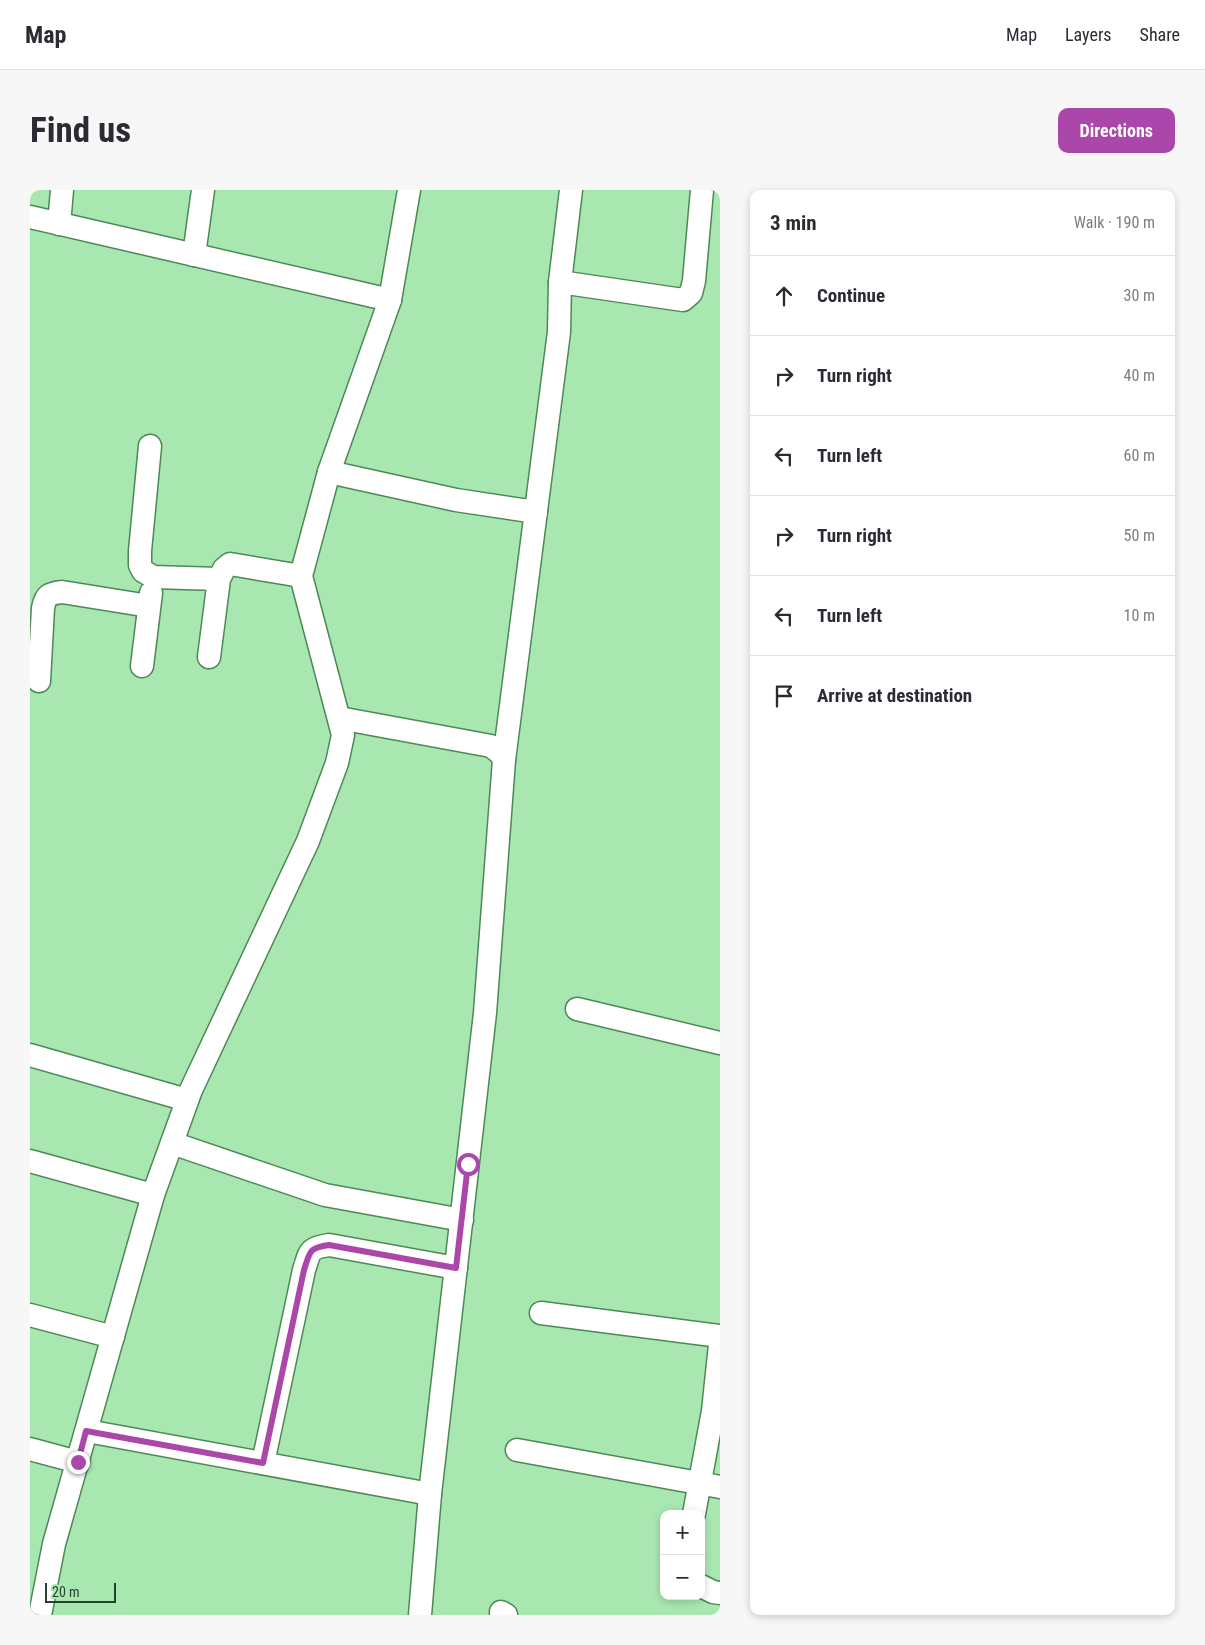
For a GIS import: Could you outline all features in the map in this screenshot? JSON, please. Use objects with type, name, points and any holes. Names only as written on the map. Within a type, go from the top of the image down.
[{"type":"street","points":[[59,224],[62,190]]},
{"type":"street","points":[[194,255],[203,190]]},
{"type":"street","points":[[40,1615],[54,1544],[153,1195],[187,1100],[308,841],[337,763],[343,735],[301,576],[329,472],[390,300],[409,190]]},
{"type":"street","points":[[420,1615],[430,1494],[485,1013],[504,760],[559,332],[560,282],[571,190]]},
{"type":"street","points":[[560,282],[683,300],[691,293],[694,281],[702,190]]},
{"type":"street","points":[[30,217],[390,300]]},
{"type":"street","points":[[150,446],[140,551],[140,565],[143,571],[153,577],[219,579]]},
{"type":"street","points":[[329,472],[456,500],[536,512]]},
{"type":"street","points":[[209,656],[219,579],[224,569],[230,564],[301,576]]},
{"type":"street","points":[[142,666],[153,577]]},
{"type":"street","points":[[39,681],[43,608],[45,600],[50,594],[62,592],[149,606]]},
{"type":"street","points":[[339,718],[491,746],[500,753],[504,760]]},
{"type":"street","points":[[577,1009],[720,1043]]},
{"type":"street","points":[[30,1055],[187,1100]]},
{"type":"street","points":[[172,1143],[325,1195],[462,1220]]},
{"type":"street","points":[[30,1161],[153,1195]]},
{"type":"street","points":[[263,1463],[309,1253],[316,1247],[329,1245],[456,1268]]},
{"type":"street","points":[[541,1313],[720,1336]]},
{"type":"street","points":[[30,1315],[113,1337]]},
{"type":"street","points":[[696,1510],[710,1485],[720,1345]]},
{"type":"street","points":[[86,1431],[430,1494]]},
{"type":"street","points":[[30,1449],[78,1462]]},
{"type":"street","points":[[517,1450],[710,1485]]},
{"type":"street","points":[[705,1588],[720,1593]]},
{"type":"route","points":[[78,1462],[86,1431],[263,1463],[309,1253],[316,1247],[329,1245],[456,1268],[468,1164]]}]
